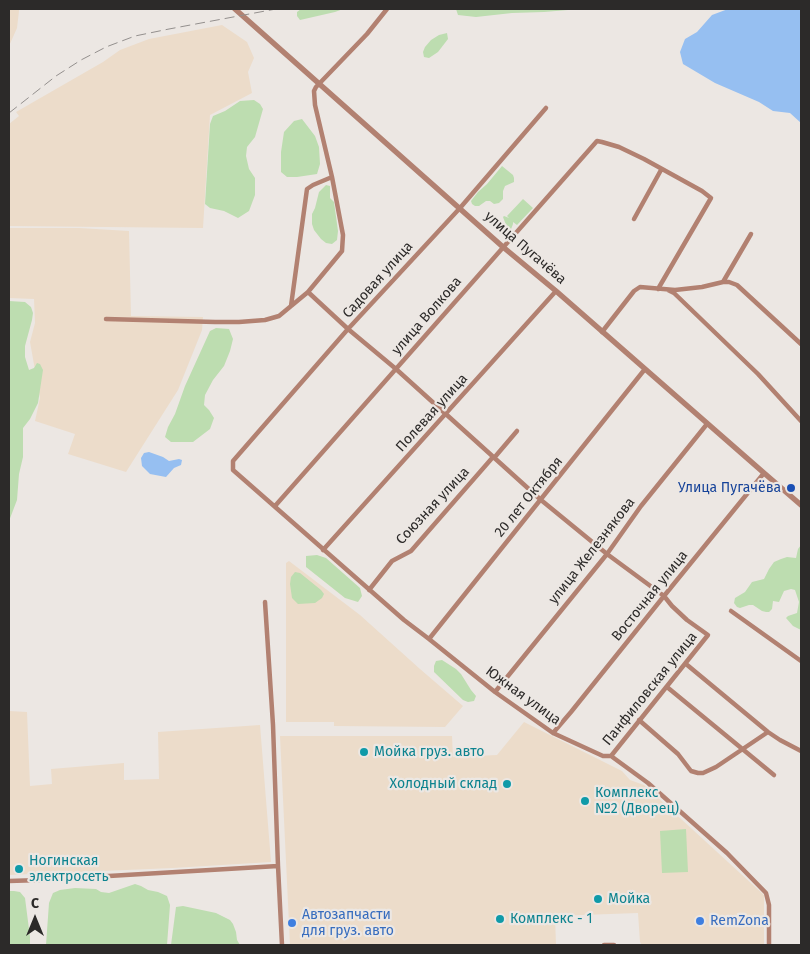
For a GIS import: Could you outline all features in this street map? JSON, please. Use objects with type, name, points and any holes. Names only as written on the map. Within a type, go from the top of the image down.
[{"type":"street","name":"улица Пугачёва","points":[[235,9],[504,247],[801,505]]},
{"type":"street","points":[[106,319],[239,322],[265,320],[279,316],[308,292],[342,251],[343,235],[315,105],[314,91],[319,83],[367,34],[386,9]]},
{"type":"street","name":"Садовая улица","points":[[233,470],[233,461],[348,329],[460,208],[546,108]]},
{"type":"street","name":"улица Волкова","points":[[275,506],[597,141],[619,147],[661,170]]},
{"type":"street","points":[[634,219],[661,170],[702,191],[711,198],[658,289]]},
{"type":"street","points":[[291,306],[307,189],[332,177]]},
{"type":"street","points":[[723,282],[751,234]]},
{"type":"street","points":[[602,332],[634,291],[640,288],[675,290],[729,282],[737,285],[801,344]]},
{"type":"street","points":[[667,289],[674,293],[758,374],[801,421]]},
{"type":"street","name":"Полевая улица","points":[[323,550],[556,291]]},
{"type":"street","points":[[308,292],[541,500],[664,596]]},
{"type":"street","name":"20 лет Октября","points":[[429,638],[645,369]]},
{"type":"street","name":"улица Железнякова","points":[[495,692],[608,554],[641,506],[707,424]]},
{"type":"street","name":"Союзная улица","points":[[369,590],[392,561],[411,551],[517,431]]},
{"type":"street","name":"Южная улица","points":[[233,470],[404,620],[495,692],[553,733],[603,756],[611,756],[648,783],[727,853],[766,893],[769,905],[769,945]]},
{"type":"street","name":"Восточная улица","points":[[553,733],[572,712],[764,473]]},
{"type":"street","name":"Панфиловская улица","points":[[611,756],[708,635],[672,606],[664,596]]},
{"type":"street","points":[[265,602],[273,729],[282,945]]},
{"type":"street","points":[[731,611],[801,661]]},
{"type":"street","points":[[686,664],[768,732],[801,751]]},
{"type":"street","points":[[667,687],[774,775]]},
{"type":"street","points":[[639,720],[678,754],[691,771],[698,774],[716,767],[768,732]]},
{"type":"street","points":[[9,881],[278,866]]},
{"type":"street","points":[[604,945],[614,945]]},
{"type":"shaded area","points":[[9,9],[19,9],[19,11],[17,28],[9,46]]},
{"type":"shaded area","points":[[222,25],[247,42],[254,58],[248,72],[252,93],[210,115],[203,228],[9,226],[9,124],[19,116],[16,112],[103,62],[120,50],[149,39]]},
{"type":"shaded area","points":[[9,228],[79,228],[129,231],[131,316],[203,317],[202,330],[178,390],[126,472],[68,454],[75,434],[35,421],[40,398],[30,342],[35,323],[34,299],[9,298]]},
{"type":"shaded area","points":[[289,561],[360,615],[463,706],[445,727],[334,726],[334,722],[286,722],[286,563]]},
{"type":"shaded area","points":[[9,711],[27,712],[30,786],[52,784],[51,769],[124,763],[124,780],[159,779],[158,732],[260,725],[271,862],[9,875]]},
{"type":"shaded area","points":[[524,722],[622,771],[630,780],[644,785],[764,895],[764,945],[642,945],[640,942],[638,913],[555,916],[556,945],[290,945],[280,736],[452,736],[453,757],[497,755]]},
{"type":"green space","points":[[301,9],[343,9],[300,20],[297,12]]},
{"type":"green space","points":[[456,9],[580,9],[476,17],[458,15]]},
{"type":"green space","points":[[447,33],[448,39],[438,52],[429,58],[424,57],[425,47],[431,40]]},
{"type":"green space","points":[[254,100],[263,109],[255,137],[247,147],[246,156],[249,169],[255,178],[255,195],[249,211],[238,218],[224,211],[210,208],[205,204],[210,124],[213,116],[240,101]]},
{"type":"green space","points":[[302,119],[315,136],[319,147],[320,164],[317,174],[287,177],[281,172],[284,132],[294,121]]},
{"type":"green space","points":[[502,166],[514,178],[514,182],[505,186],[503,199],[499,203],[494,204],[486,201],[479,206],[472,204],[471,201],[478,192]]},
{"type":"green space","points":[[326,185],[330,186],[330,198],[334,202],[338,231],[337,240],[332,244],[326,243],[321,239],[312,224],[312,214],[319,192]]},
{"type":"green space","points":[[523,199],[533,208],[517,225],[513,222],[510,232],[507,236],[504,236],[506,225],[503,217],[509,218],[507,216]]},
{"type":"green space","points":[[9,301],[25,302],[31,307],[33,313],[25,346],[25,357],[29,370],[34,368],[37,363],[40,364],[43,370],[38,403],[23,428],[23,457],[19,474],[17,500],[9,521]]},
{"type":"green space","points":[[216,328],[229,329],[233,339],[224,366],[213,380],[205,395],[204,405],[214,418],[210,429],[193,442],[171,442],[165,437],[168,427],[210,331]]},
{"type":"green space","points":[[801,545],[801,630],[793,626],[786,618],[797,613],[799,602],[795,590],[784,591],[779,602],[773,601],[772,609],[769,612],[762,611],[753,605],[737,607],[734,603],[735,598],[745,592],[752,582],[764,579],[774,562],[787,557],[796,558]]},
{"type":"green space","points":[[317,555],[326,558],[360,588],[362,596],[358,602],[345,598],[306,567],[306,556]]},
{"type":"green space","points":[[295,572],[300,573],[321,590],[324,594],[322,598],[315,603],[298,604],[292,598],[290,584],[291,577]]},
{"type":"green space","points":[[442,660],[461,674],[476,696],[474,701],[468,702],[463,700],[434,672],[436,661]]},
{"type":"green space","points":[[686,829],[688,872],[662,873],[660,831]]},
{"type":"green space","points":[[135,884],[167,896],[170,905],[167,945],[46,945],[49,903],[53,893],[75,888],[96,889],[109,893]]},
{"type":"green space","points":[[9,891],[20,892],[25,898],[30,945],[9,945]]},
{"type":"green space","points":[[183,906],[216,913],[230,920],[240,945],[171,945],[176,907]]},
{"type":"water","points":[[728,9],[801,9],[801,123],[790,113],[773,111],[759,102],[715,83],[683,64],[680,52],[685,39],[697,32],[712,15]]},
{"type":"water","points":[[149,452],[169,461],[182,460],[181,465],[174,468],[166,477],[150,474],[142,466],[141,458],[144,453]]},
{"type":"railway","points":[[9,113],[56,76],[106,47],[135,36],[276,9]]},
{"type":"place","name":"Улица Пугачёва","points":[[791,488]]},
{"type":"place","name":"Мойка груз. авто","points":[[364,752]]},
{"type":"place","name":"Холодный склад","points":[[507,784]]},
{"type":"place","name":"Комплекс №2 (Дворец)","points":[[585,801]]},
{"type":"place","name":"Ногинская электросеть","points":[[19,869]]},
{"type":"place","name":"Мойка","points":[[598,899]]},
{"type":"place","name":"Комплекс - 1","points":[[500,919]]},
{"type":"place","name":"RemZona","points":[[700,921]]},
{"type":"place","name":"Автозапчасти для груз. авто","points":[[292,923]]}]
